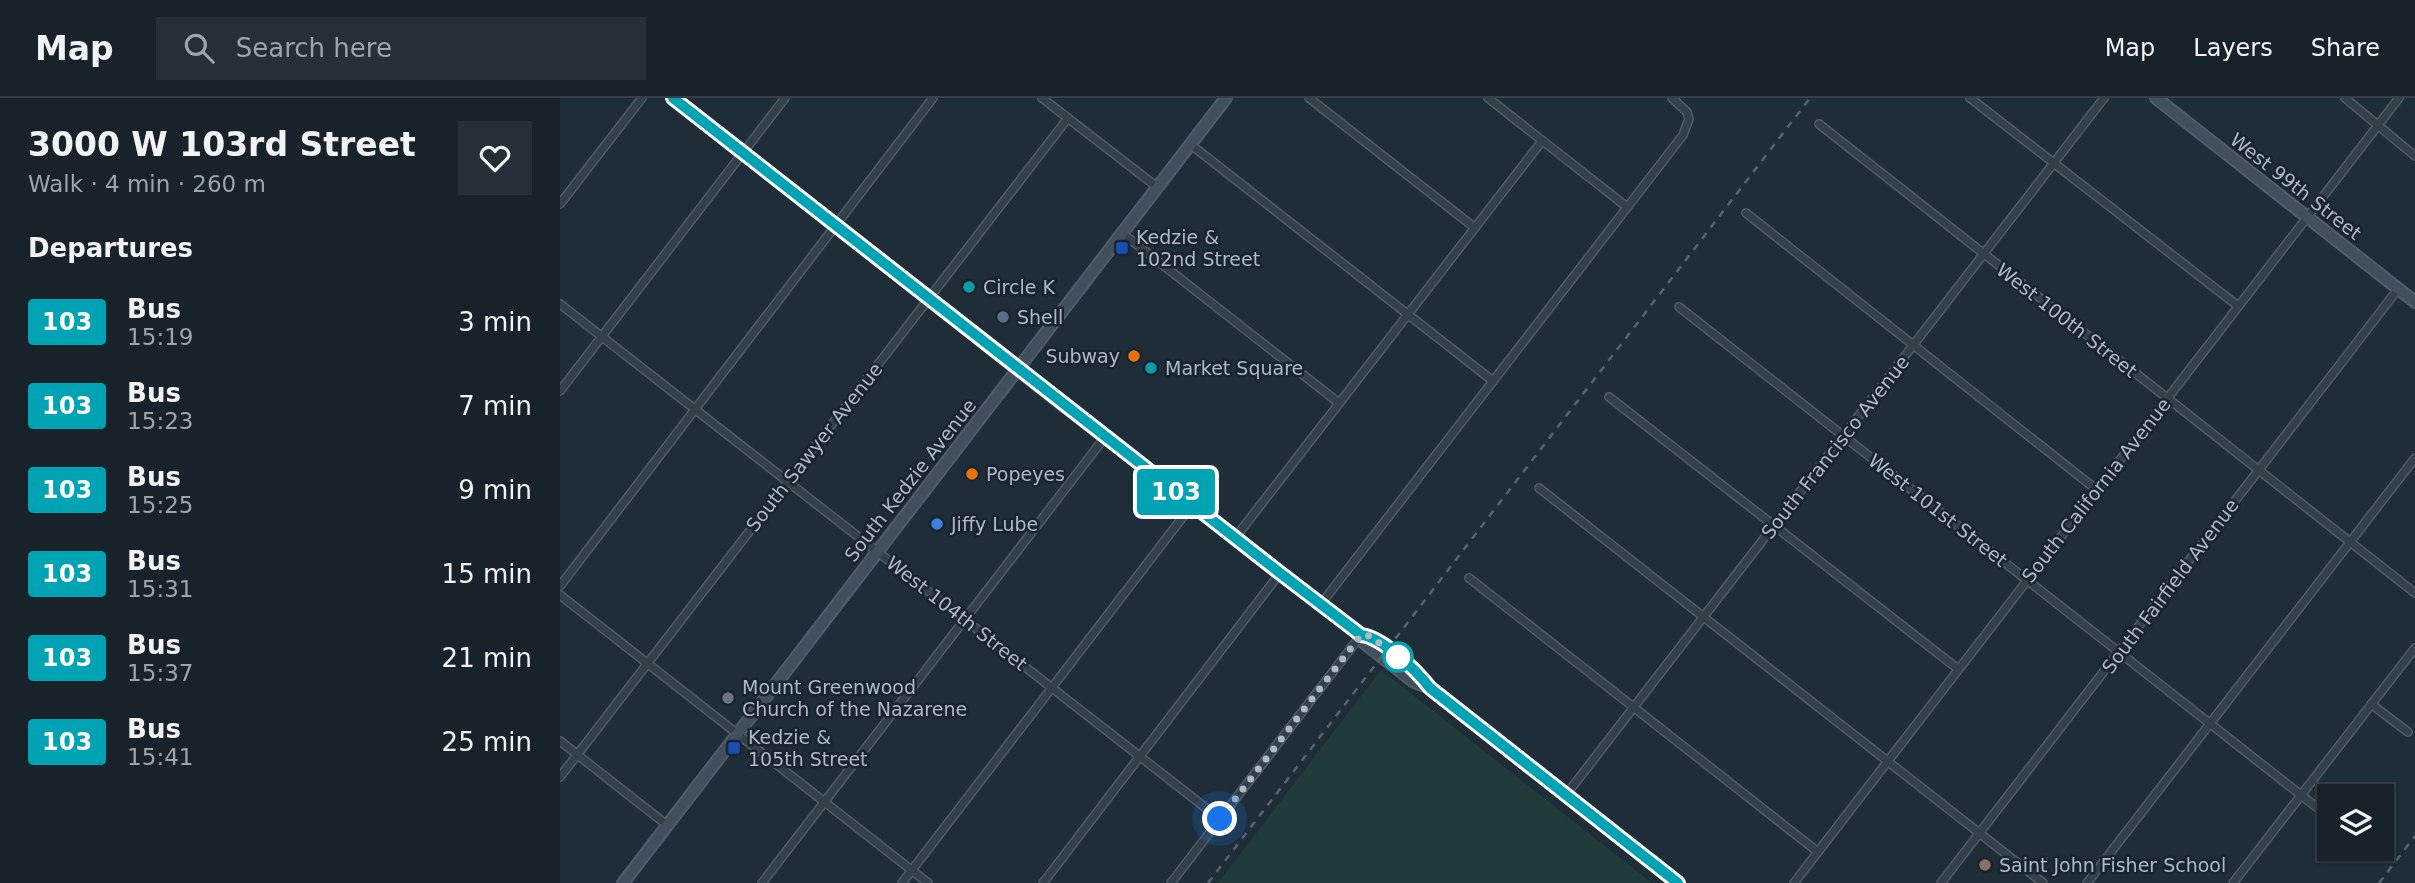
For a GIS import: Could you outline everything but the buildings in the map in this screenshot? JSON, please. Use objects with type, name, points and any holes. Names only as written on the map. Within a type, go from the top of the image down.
[{"type":"main road","points":[[673,98],[1280,573],[1361,635],[1370,636],[1384,646],[1419,674],[1430,688],[1678,883]]},
{"type":"main road","name":"South Kedzie Avenue","points":[[622,883],[1226,98]]},
{"type":"main road","name":"West 99th Street","points":[[2156,98],[2415,302]]},
{"type":"street","points":[[560,205],[642,98]]},
{"type":"street","points":[[560,391],[785,98]]},
{"type":"street","points":[[560,586],[933,98]]},
{"type":"street","points":[[1042,98],[1157,187]]},
{"type":"street","points":[[1309,98],[1475,228]]},
{"type":"street","points":[[1488,98],[1627,207]]},
{"type":"street","points":[[1321,604],[1683,135],[1689,119],[1687,112],[1672,98]]},
{"type":"street","points":[[1969,98],[2238,306]]},
{"type":"street","name":"South Francisco Avenue","points":[[1566,796],[2104,98]]},
{"type":"street","points":[[2345,98],[2415,156]]},
{"type":"street","name":"South California Avenue","points":[[1794,883],[2399,98]]},
{"type":"street","name":"South Sawyer Avenue","points":[[560,777],[1068,118]]},
{"type":"street","name":"West 100th Street","points":[[1819,124],[2415,593]]},
{"type":"street","points":[[1236,538],[1542,141]]},
{"type":"street","points":[[1190,144],[1493,381]]},
{"type":"street","points":[[1746,213],[2097,490]]},
{"type":"street","points":[[1122,233],[1339,403]]},
{"type":"street","name":"South Fairfield Avenue","points":[[1941,883],[2398,289]]},
{"type":"street","name":"West 104th Street","points":[[560,304],[1220,819]]},
{"type":"street","name":"West 101st Street","points":[[1679,307],[2317,808]]},
{"type":"street","points":[[1609,397],[1958,669]]},
{"type":"street","points":[[762,883],[1105,437]]},
{"type":"street","points":[[2087,883],[2415,458]]},
{"type":"street","points":[[1539,488],[2043,883]]},
{"type":"street","points":[[902,883],[1192,505]]},
{"type":"street","points":[[1043,883],[1280,573]]},
{"type":"street","points":[[1469,578],[1818,852]]},
{"type":"street","points":[[560,595],[928,883]]},
{"type":"street","points":[[1171,883],[1361,635]]},
{"type":"street","points":[[2233,883],[2415,648]]},
{"type":"street","points":[[2371,704],[2409,732]]},
{"type":"street","points":[[560,741],[667,825]]},
{"type":"green space","points":[[1381,670],[1652,883],[1218,883]]},
{"type":"railway","points":[[1208,883],[1810,98]]},
{"type":"railway","points":[[2379,883],[2415,836]]},
{"type":"bus line","name":"103","points":[[673,98],[1280,573],[1361,635],[1370,636],[1384,646],[1419,674],[1430,688],[1678,883]]},
{"type":"place","name":"Kedzie & 102nd Street","points":[[1122,248]]},
{"type":"place","name":"Circle K","points":[[969,287]]},
{"type":"place","name":"Shell","points":[[1003,317]]},
{"type":"place","name":"Subway","points":[[1134,356]]},
{"type":"place","name":"Market Square","points":[[1151,368]]},
{"type":"place","name":"Popeyes","points":[[972,474]]},
{"type":"place","name":"Jiffy Lube","points":[[937,524]]},
{"type":"place","name":"Mount Greenwood Church of the Nazarene","points":[[728,698]]},
{"type":"place","name":"Kedzie & 105th Street","points":[[734,748]]},
{"type":"place","name":"Saint John Fisher School","points":[[1985,865]]},
{"type":"route","points":[[1220,819],[1361,635],[1370,636],[1403,661],[1398,657]]}]
